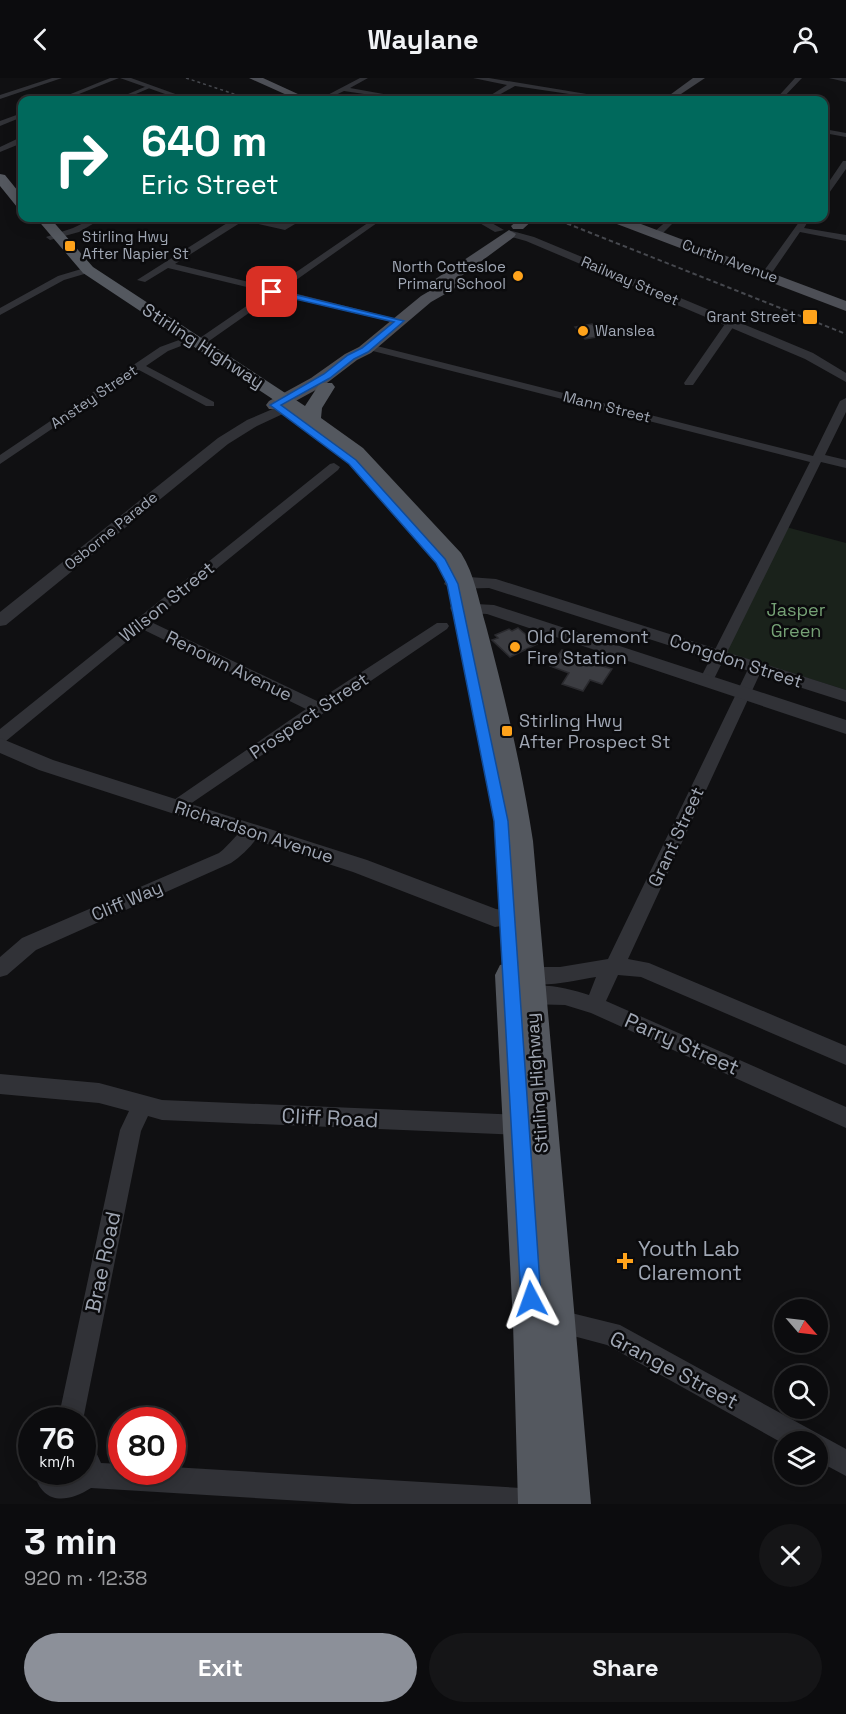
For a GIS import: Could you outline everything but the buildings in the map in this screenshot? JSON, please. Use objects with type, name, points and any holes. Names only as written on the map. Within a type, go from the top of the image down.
[{"type":"highway","points":[[0,168],[10,187]]},
{"type":"highway","name":"Stirling Highway","points":[[38,222],[54,236],[84,271],[193,341],[283,404],[352,462],[441,562],[457,602],[515,811],[521,985],[543,1321],[549,1503]]},
{"type":"highway","name":"Stirling Highway","points":[[45,222],[54,236]]},
{"type":"highway","points":[[312,418],[314,405],[326,387]]},
{"type":"highway","name":"Stirling Highway","points":[[283,404],[312,418],[356,452],[453,558],[457,602],[498,801],[507,918],[521,985],[519,1125],[543,1321]]},
{"type":"main road","points":[[254,78],[297,96]]},
{"type":"main road","points":[[676,96],[691,80],[701,78]]},
{"type":"main road","name":"Curtin Avenue","points":[[626,222],[766,270],[846,304]]},
{"type":"main road","name":"Curtin Avenue","points":[[634,222],[659,233]]},
{"type":"main road","points":[[283,404],[351,357],[367,349],[426,299],[449,286],[454,275],[513,230]]},
{"type":"main road","points":[[283,404],[326,387],[361,359],[367,349]]},
{"type":"street","points":[[0,97],[42,78]]},
{"type":"street","points":[[15,91],[59,78]]},
{"type":"street","points":[[69,96],[116,78]]},
{"type":"street","points":[[124,78],[176,96]]},
{"type":"street","points":[[329,96],[362,78]]},
{"type":"street","points":[[476,78],[570,96]]},
{"type":"street","points":[[782,96],[799,78]]},
{"type":"street","points":[[832,78],[846,80]]},
{"type":"street","points":[[528,86],[547,80]]},
{"type":"street","points":[[492,96],[510,85],[594,96]]},
{"type":"street","points":[[127,96],[149,87]]},
{"type":"street","points":[[344,89],[389,96]]},
{"type":"street","points":[[0,124],[18,117]]},
{"type":"street","points":[[828,132],[846,135]]},
{"type":"street","points":[[0,150],[18,143]]},
{"type":"street","points":[[828,188],[846,163]]},
{"type":"street","points":[[54,236],[89,222]]},
{"type":"street","points":[[142,280],[234,222]]},
{"type":"street","points":[[262,222],[285,227],[294,222]]},
{"type":"street","name":"Anstey Street","points":[[0,460],[164,349],[193,341],[272,292],[374,222]]},
{"type":"street","name":"Railway Street","points":[[488,222],[513,230],[809,356],[846,378]]},
{"type":"street","points":[[659,233],[670,222]]},
{"type":"street","points":[[766,270],[803,222]]},
{"type":"street","points":[[797,229],[846,238]]},
{"type":"street","points":[[167,265],[400,321]]},
{"type":"street","points":[[0,312],[61,278],[84,271]]},
{"type":"street","points":[[689,383],[731,323]]},
{"type":"street","name":"Railway Street","points":[[731,323],[742,325],[810,353],[846,373]]},
{"type":"street","name":"Mann Street","points":[[367,349],[816,460],[824,458],[846,464]]},
{"type":"street","points":[[140,366],[154,376],[210,404]]},
{"type":"street","points":[[125,376],[154,376]]},
{"type":"street","points":[[706,681],[846,401]]},
{"type":"street","name":"Osborne Parade","points":[[0,621],[223,441],[283,404]]},
{"type":"street","name":"Wilson Street","points":[[0,737],[334,468]]},
{"type":"street","name":"Congdon Street","points":[[457,602],[490,583],[846,696]]},
{"type":"street","name":"Congdon Street","points":[[457,602],[488,609],[846,727]]},
{"type":"street","name":"Prospect Street","points":[[177,807],[318,708],[457,602]]},
{"type":"street","points":[[578,639],[592,615]]},
{"type":"street","name":"Renown Avenue","points":[[141,623],[318,708]]},
{"type":"street","name":"Grant Street","points":[[595,1005],[604,980],[614,966],[756,667]]},
{"type":"street","name":"Richardson Avenue","points":[[0,745],[46,765],[360,866],[495,918],[507,918]]},
{"type":"street","name":"Cliff Way","points":[[0,969],[29,944],[225,858],[242,845],[252,831]]},
{"type":"street","points":[[521,985],[560,975],[614,966],[642,969],[846,1056]]},
{"type":"street","name":"Parry Street","points":[[521,985],[595,1005],[846,1118]]},
{"type":"street","points":[[0,1084],[99,1093],[142,1106]]},
{"type":"street","name":"Cliff Road","points":[[142,1106],[174,1111],[519,1125]]},
{"type":"street","name":"Brae Road","points":[[73,1407],[131,1130],[142,1106]]},
{"type":"street","name":"Grange Street","points":[[543,1321],[611,1334],[787,1431]]},
{"type":"street","points":[[828,1453],[846,1463]]},
{"type":"street","points":[[96,1463],[549,1503]]},
{"type":"street","points":[[49,1485],[59,1494],[68,1494],[76,1490],[78,1485]]},
{"type":"green space","name":"Jasper Green","points":[[786,527],[846,543],[846,690],[724,652]]},
{"type":"railway","points":[[186,78],[240,96]]},
{"type":"railway","points":[[563,222],[846,334]]},
{"type":"place","name":"Stirling Hwy After Napier St","points":[[70,246]]},
{"type":"place","name":"North Cottesloe Primary School","points":[[518,276]]},
{"type":"place","name":"Grant Street","points":[[810,317]]},
{"type":"place","name":"Wanslea","points":[[583,331]]},
{"type":"place","name":"Old Claremont Fire Station","points":[[515,647]]},
{"type":"place","name":"Stirling Hwy After Prospect St","points":[[507,731]]},
{"type":"place","name":"Youth Lab Claremont","points":[[625,1261]]},
{"type":"route","points":[[272,292],[400,321],[365,350],[351,357],[327,376],[275,405],[352,462],[441,562],[452,584],[491,763],[503,839],[531,1299]]}]
